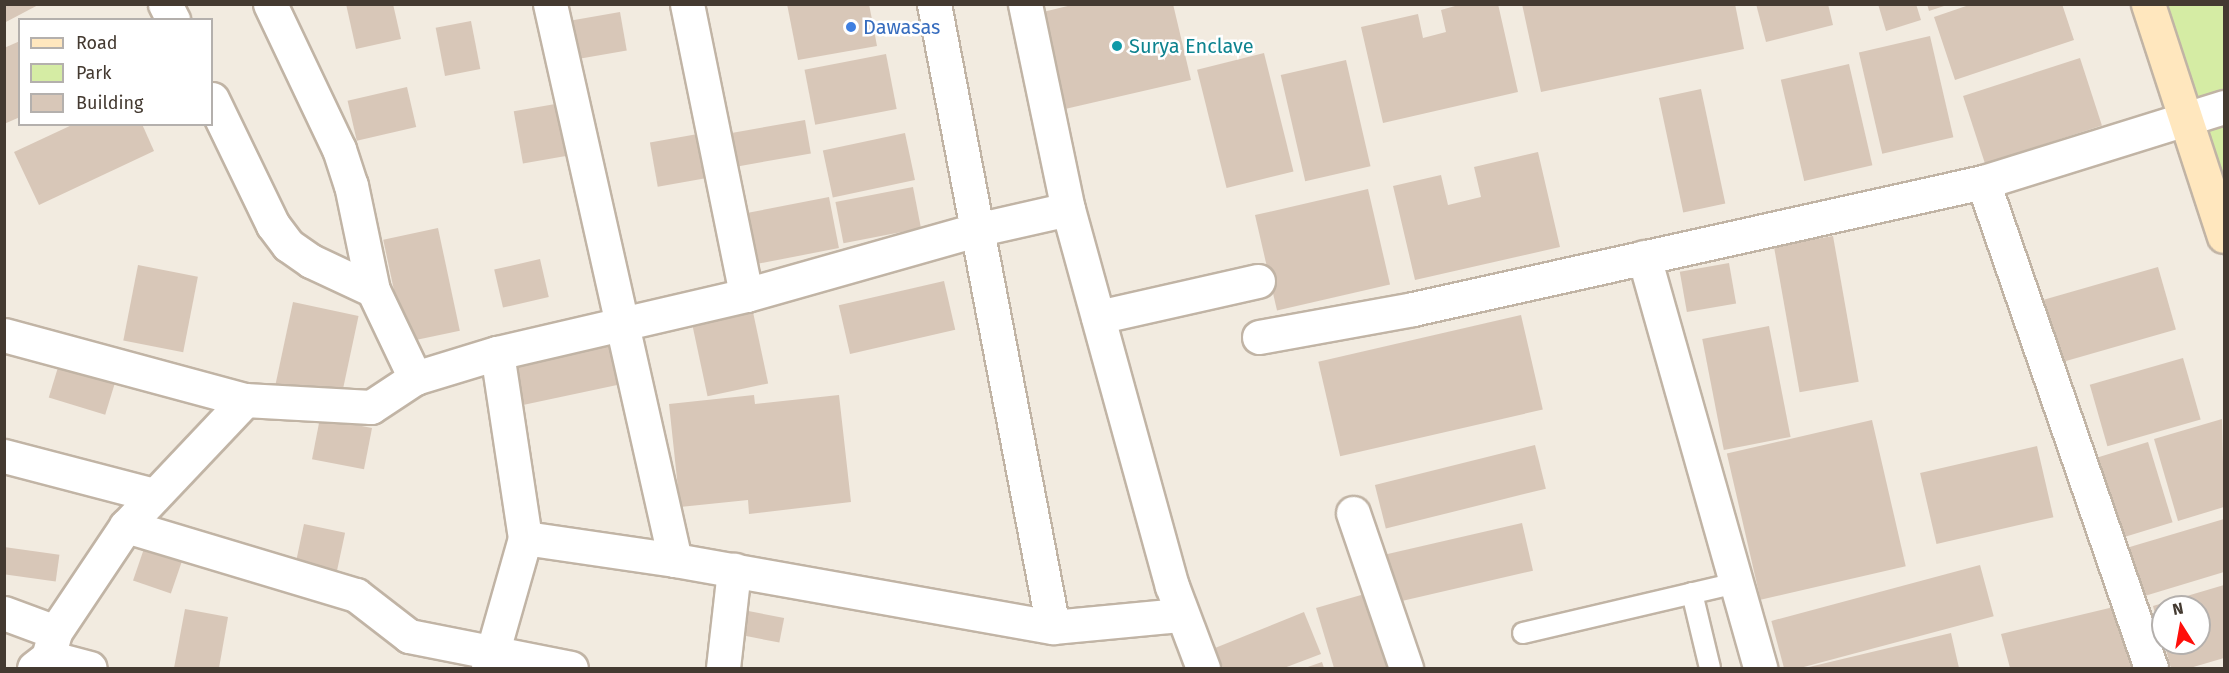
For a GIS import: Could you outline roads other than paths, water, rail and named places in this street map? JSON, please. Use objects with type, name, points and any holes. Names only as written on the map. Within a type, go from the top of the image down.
[{"type":"main road","points":[[2148,4],[2224,236]]},
{"type":"street","points":[[165,4],[172,18]]},
{"type":"street","points":[[270,4],[339,149],[351,185],[373,290],[415,378]]},
{"type":"street","points":[[550,4],[675,560]]},
{"type":"street","points":[[687,4],[746,295]]},
{"type":"street","points":[[934,4],[980,229],[1053,627]]},
{"type":"street","points":[[1025,4],[1068,209],[1181,615],[1203,669]]},
{"type":"street","points":[[213,101],[273,225],[288,245],[311,261],[373,290]]},
{"type":"street","points":[[1259,338],[1413,309],[1983,182],[2224,107]]},
{"type":"street","points":[[1983,182],[2151,669]]},
{"type":"street","points":[[4,335],[245,400],[371,407],[415,378],[496,353],[621,322],[746,295],[980,229],[1068,209]]},
{"type":"street","points":[[1644,257],[1760,669]]},
{"type":"street","points":[[1098,317],[1257,281]]},
{"type":"street","points":[[490,661],[525,538],[496,353]]},
{"type":"street","points":[[46,653],[126,526],[245,400]]},
{"type":"street","points":[[4,456],[154,495]]},
{"type":"street","points":[[1353,513],[1406,669]]},
{"type":"street","points":[[126,526],[356,595],[409,636],[490,661],[571,669]]},
{"type":"street","points":[[525,538],[675,560],[1053,627],[1181,615]]},
{"type":"street","points":[[723,669],[734,570]]},
{"type":"street","points":[[4,613],[46,653],[90,669]]},
{"type":"lane","points":[[1523,633],[1736,583]]},
{"type":"lane","points":[[1692,593],[1710,669]]},
{"type":"place","name":"Dawasas","points":[[851,27]]},
{"type":"place","name":"Surya Enclave","points":[[1117,46]]}]
